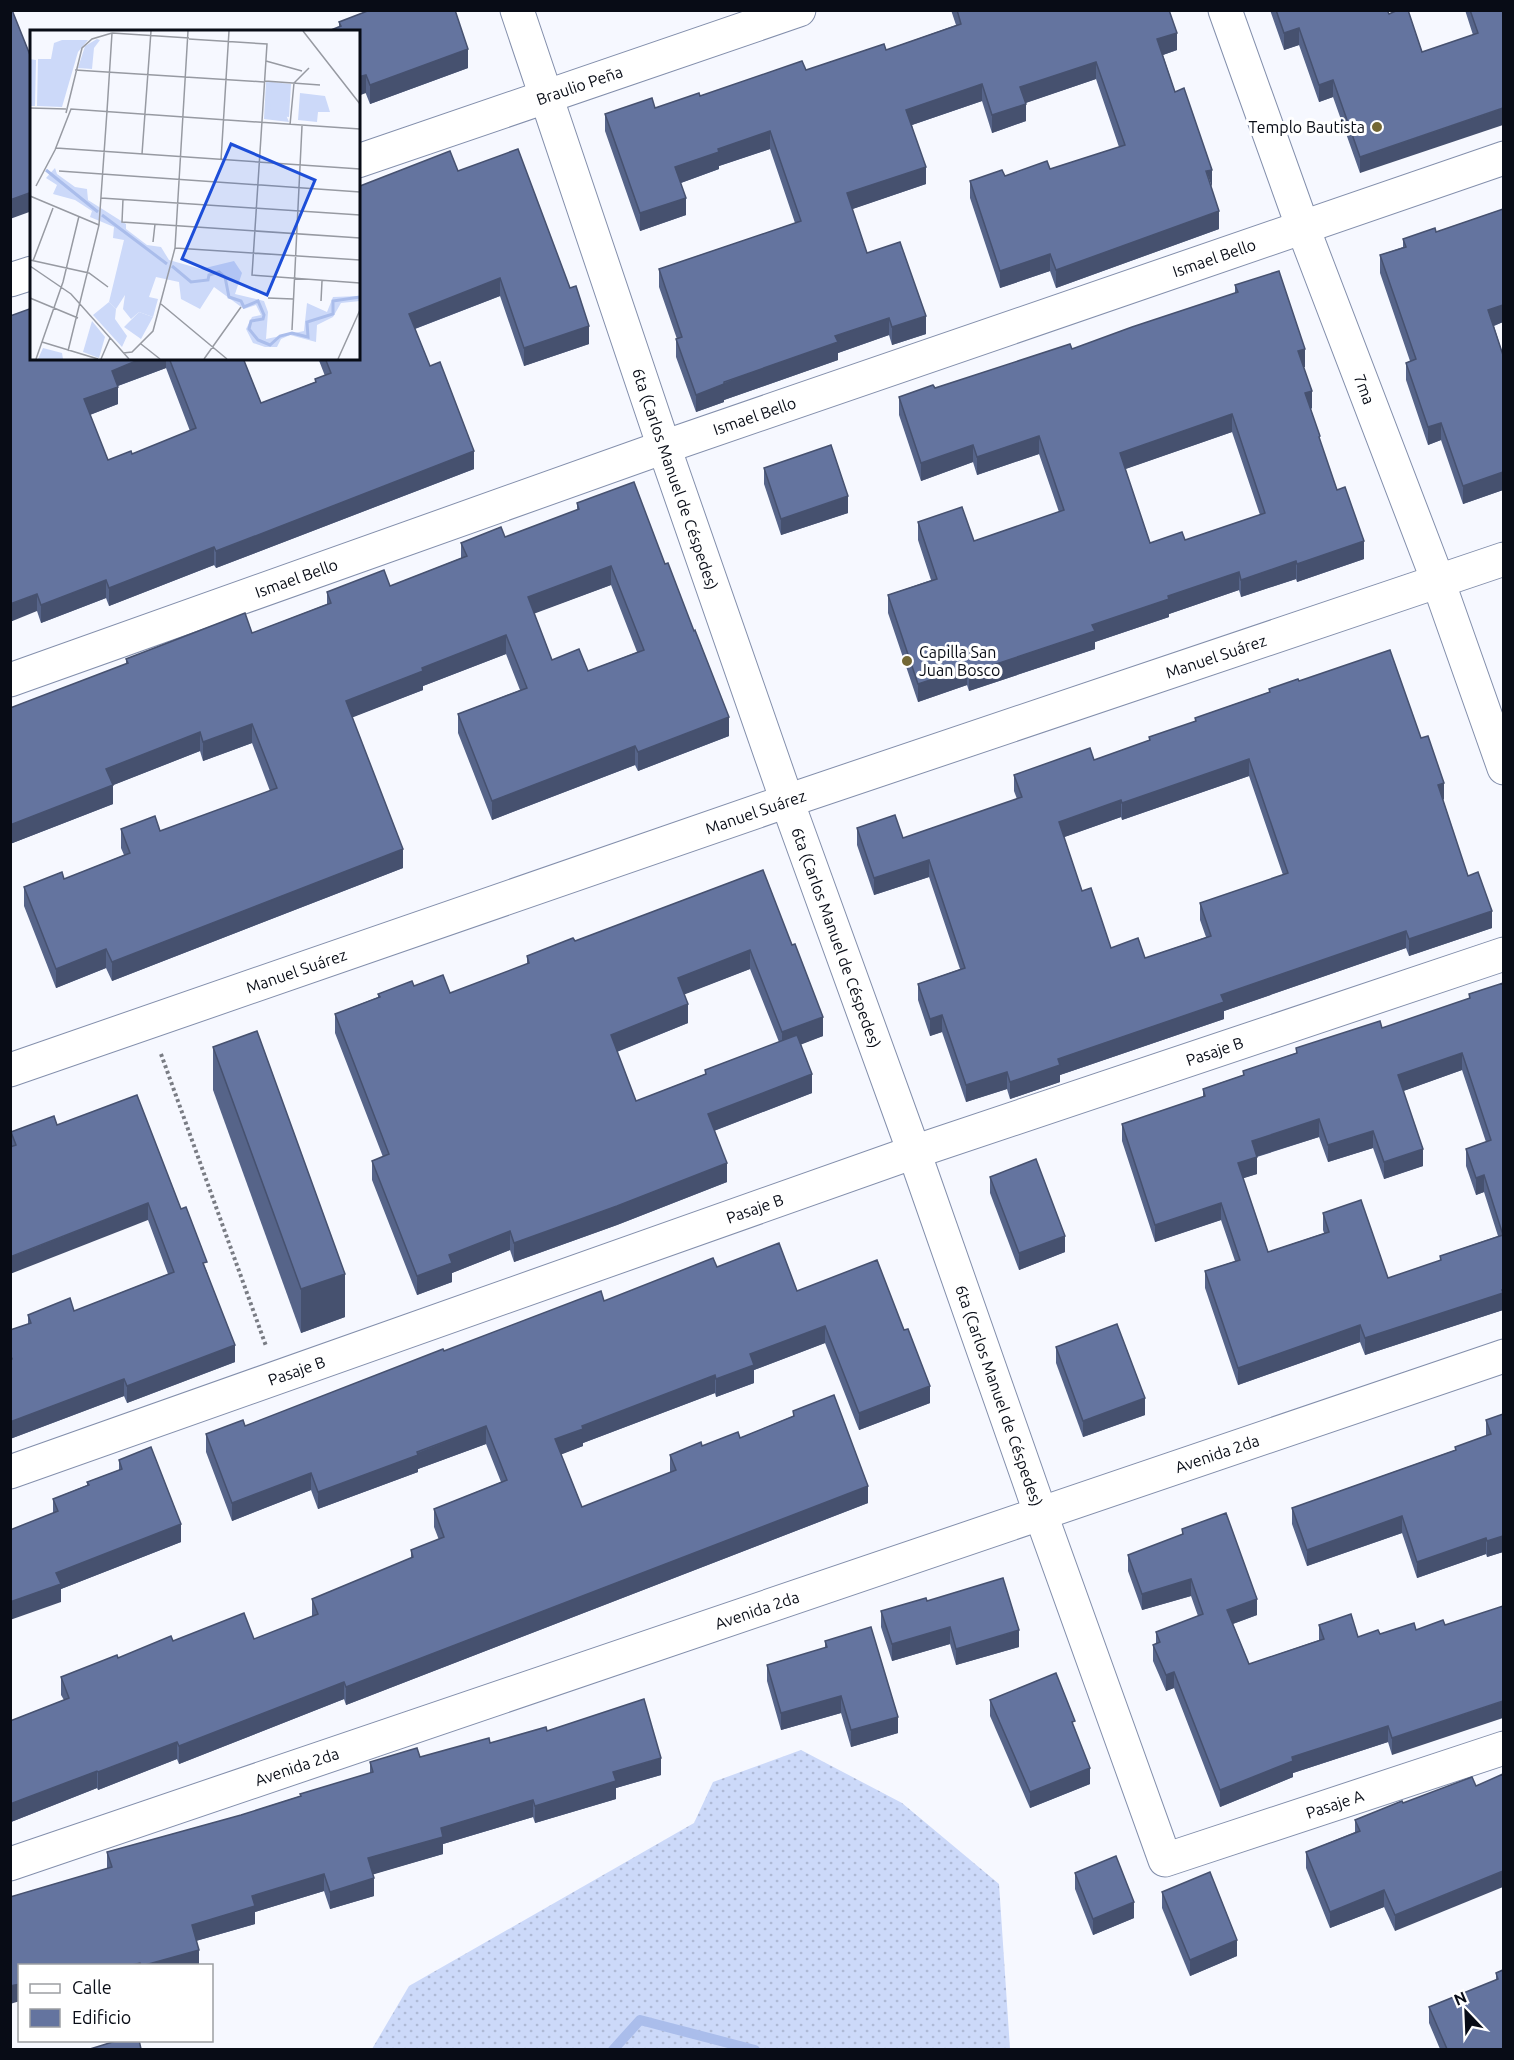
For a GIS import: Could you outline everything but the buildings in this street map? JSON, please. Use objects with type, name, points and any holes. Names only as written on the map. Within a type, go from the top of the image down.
[{"type":"street","name":"6ta (Carlos Manuel de Céspedes)","points":[[517,10],[664,447],[787,801],[915,1152],[1040,1512],[1165,1860]]},
{"type":"street","name":"Braulio Peña","points":[[360,160],[800,10]]},
{"type":"street","name":"7ma","points":[[1225,10],[1303,228],[1438,581],[1503,768]]},
{"type":"street","name":"Ismael Bello","points":[[10,680],[664,447],[1503,158]]},
{"type":"street","points":[[10,280],[30,274]]},
{"type":"street","name":"Manuel Suárez","points":[[10,1070],[787,801],[1503,559]]},
{"type":"street","name":"Pasaje B","points":[[10,1472],[915,1152],[1503,954]]},
{"type":"street","name":"Avenida 2da","points":[[10,1864],[1503,1356]]},
{"type":"street","name":"Pasaje A","points":[[1165,1860],[1503,1748]]},
{"type":"path","points":[[149,1021],[277,1378]]},
{"type":"shaded area","points":[[801,1750],[902,1803],[999,1884],[1010,2049],[372,2049],[409,1986],[694,1823],[713,1782]]},
{"type":"waterway","points":[[613,2050],[640,2020],[755,2050]]},
{"type":"place","name":"Templo Bautista","points":[[1377,127]]},
{"type":"place","name":"Capilla San Juan Bosco","points":[[907,661]]}]
